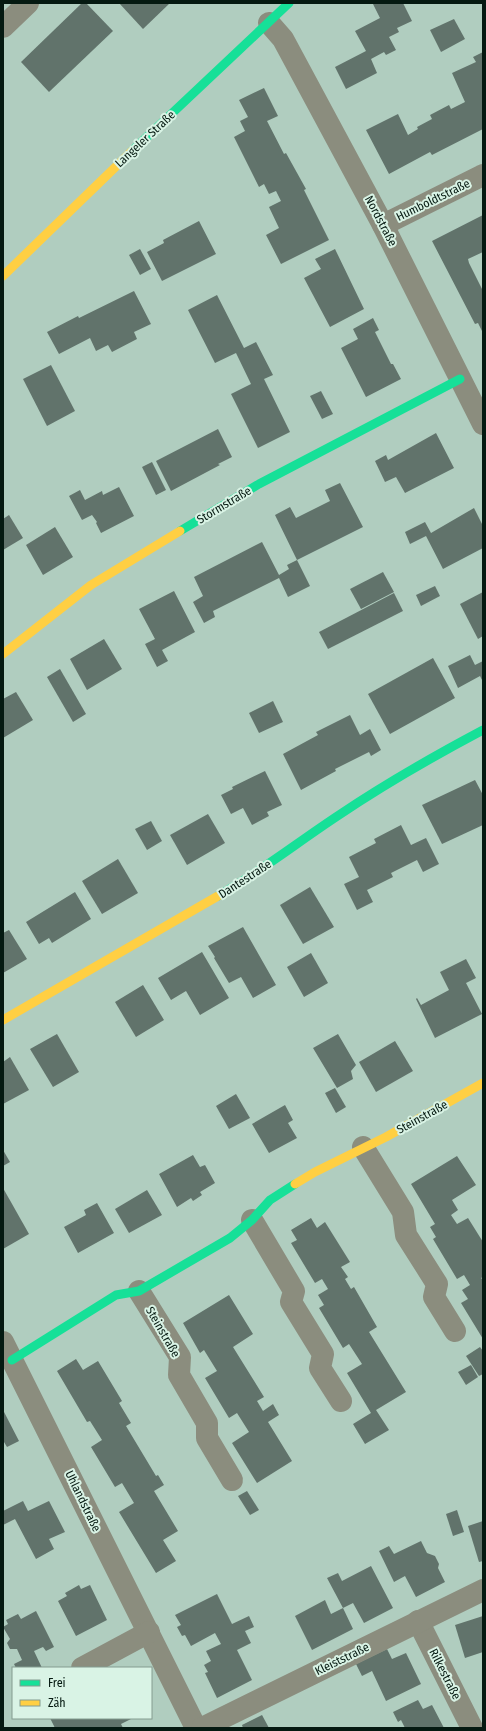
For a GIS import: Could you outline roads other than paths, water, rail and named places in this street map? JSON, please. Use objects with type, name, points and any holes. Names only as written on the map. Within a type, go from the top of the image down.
[{"type":"street","points":[[3,27],[28,3]]},
{"type":"street","name":"Langeler Straße","points":[[3,276],[84,196],[289,3]]},
{"type":"street","name":"Nordstraße","points":[[269,23],[287,46],[384,225],[483,424]]},
{"type":"street","name":"Humboldtstraße","points":[[384,225],[483,175]]},
{"type":"street","name":"Stormstraße","points":[[3,654],[91,585],[258,484],[460,379]]},
{"type":"street","name":"Dantestraße","points":[[3,1020],[246,880],[340,814],[433,757],[483,730]]},
{"type":"street","name":"Steinstraße","points":[[9,1363],[116,1295],[139,1291],[230,1238],[252,1220],[270,1200],[315,1172],[363,1147],[386,1137],[482,1086]]},
{"type":"street","points":[[363,1147],[403,1212],[406,1235],[437,1284],[434,1297],[456,1331]]},
{"type":"street","points":[[252,1220],[294,1292],[291,1302],[324,1354],[320,1368],[341,1401]]},
{"type":"street","name":"Steinstraße","points":[[139,1291],[180,1357],[179,1375],[207,1422],[208,1438],[232,1480]]},
{"type":"street","name":"Uhlandstraße","points":[[9,1363],[149,1632],[196,1728]]},
{"type":"street","name":"Kleiststraße","points":[[202,1728],[483,1590]]},
{"type":"street","name":"Rilkestraße","points":[[418,1621],[472,1728]]},
{"type":"street","points":[[84,1667],[149,1632]]}]
